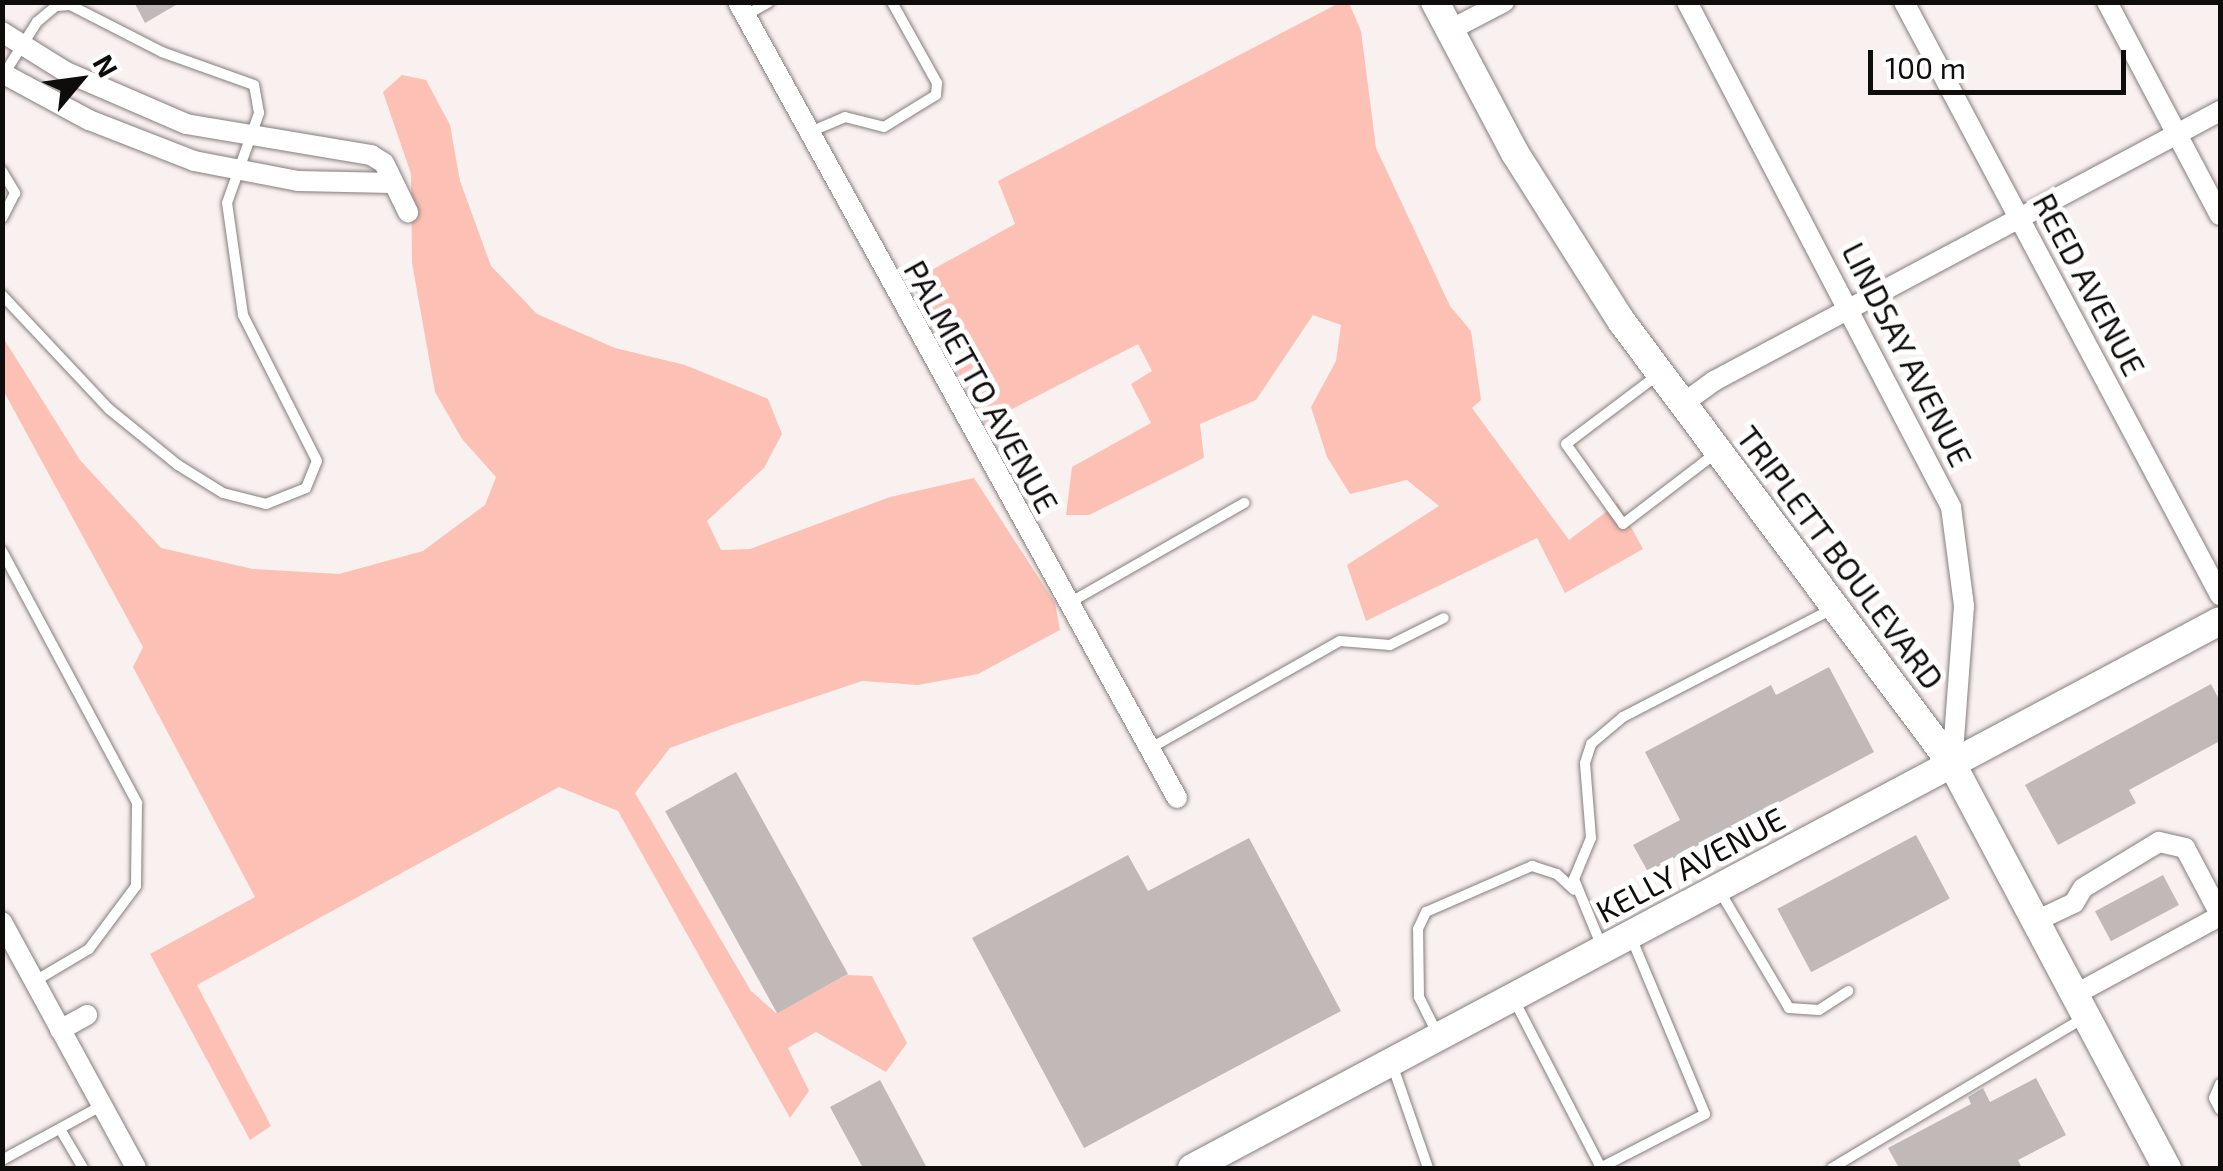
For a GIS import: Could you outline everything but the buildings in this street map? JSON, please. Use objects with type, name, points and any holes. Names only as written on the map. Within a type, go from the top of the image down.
[{"type":"main road","name":"TRIPLETT BOULEVARD","points":[[1435,2],[1563,233],[1681,405],[1952,764],[2167,1168]]},
{"type":"main road","name":"KELLY AVENUE","points":[[1192,1168],[2220,622]]},
{"type":"street","points":[[1450,30],[1504,2]]},
{"type":"street","name":"LINDSAY AVENUE","points":[[1688,2],[1942,482],[1954,520],[1964,606],[1952,764]]},
{"type":"street","name":"REED AVENUE","points":[[1904,2],[2220,595]]},
{"type":"street","points":[[2107,2],[2220,214]]},
{"type":"street","name":"PALMETTO AVENUE","points":[[741,9],[1177,798]]},
{"type":"street","points":[[2,32],[105,92],[186,124],[250,138],[370,154],[384,163],[408,212]]},
{"type":"street","points":[[3,73],[157,148],[238,172],[347,186],[393,183]]},
{"type":"street","points":[[1681,405],[1852,308],[2220,111]]},
{"type":"street","points":[[2036,920],[2074,902],[2083,888],[2159,842],[2185,848],[2220,915],[2080,1006]]},
{"type":"street","points":[[2,922],[136,1168]]},
{"type":"street","points":[[60,1030],[87,1015]]},
{"type":"lane","points":[[741,9],[769,2]]},
{"type":"lane","points":[[809,132],[845,118],[884,128],[936,95],[937,84],[892,2]]},
{"type":"lane","points":[[2,295],[109,409],[178,465],[223,493],[266,504],[306,488],[317,461],[243,316],[227,203],[259,113],[254,85],[162,52],[70,5],[56,6],[3,73]]},
{"type":"lane","points":[[2,170],[14,194],[2,218]]},
{"type":"lane","points":[[1659,374],[1566,444],[1624,524],[1716,452]]},
{"type":"lane","points":[[1068,603],[1244,503]]},
{"type":"lane","points":[[2,551],[137,802],[136,886],[89,949],[34,981]]},
{"type":"lane","points":[[1604,950],[1576,893],[1574,879],[1591,838],[1585,763],[1602,729],[1835,608]]},
{"type":"lane","points":[[1148,750],[1340,641],[1390,644],[1444,618]]},
{"type":"lane","points":[[1439,1038],[1419,997],[1418,929],[1426,912],[1532,866],[1557,874],[1576,893]]},
{"type":"lane","points":[[1718,889],[1789,1008],[1820,1010],[1848,991]]},
{"type":"lane","points":[[1513,998],[1601,1168],[1704,1114],[1630,936]]},
{"type":"lane","points":[[1832,1168],[2080,1006]]},
{"type":"lane","points":[[1392,1063],[1428,1168]]},
{"type":"lane","points":[[2220,1084],[2214,1098],[2220,1110]]},
{"type":"lane","points":[[2,1160],[102,1105]]},
{"type":"lane","points":[[60,1128],[83,1168]]},
{"type":"shaded area","points":[[1339,3],[1349,3],[1361,31],[1376,148],[1450,306],[1471,331],[1481,400],[1472,408],[1569,540],[1618,503],[1643,549],[1565,593],[1537,538],[1366,621],[1347,565],[1439,506],[1407,480],[1350,494],[1327,457],[1311,407],[1336,361],[1341,325],[1313,315],[1256,400],[1200,424],[1204,458],[1089,515],[1066,515],[1072,467],[1151,423],[1131,384],[1152,371],[1138,344],[985,423],[910,282],[1015,224],[998,181]]},
{"type":"shaded area","points":[[402,75],[426,80],[450,125],[460,181],[491,266],[537,314],[615,348],[685,365],[768,399],[782,434],[764,468],[707,521],[721,550],[750,549],[890,497],[974,478],[1055,603],[1060,630],[978,674],[918,685],[862,681],[732,725],[670,748],[635,793],[751,991],[776,1013],[847,975],[872,976],[907,1043],[886,1072],[816,1032],[788,1048],[809,1091],[790,1118],[618,811],[559,787],[197,985],[271,1126],[250,1140],[150,954],[255,897],[133,667],[143,647],[3,390],[2,336],[80,460],[161,548],[253,569],[339,574],[423,551],[485,505],[496,477],[462,439],[435,392],[412,263],[411,174],[383,92]]}]
